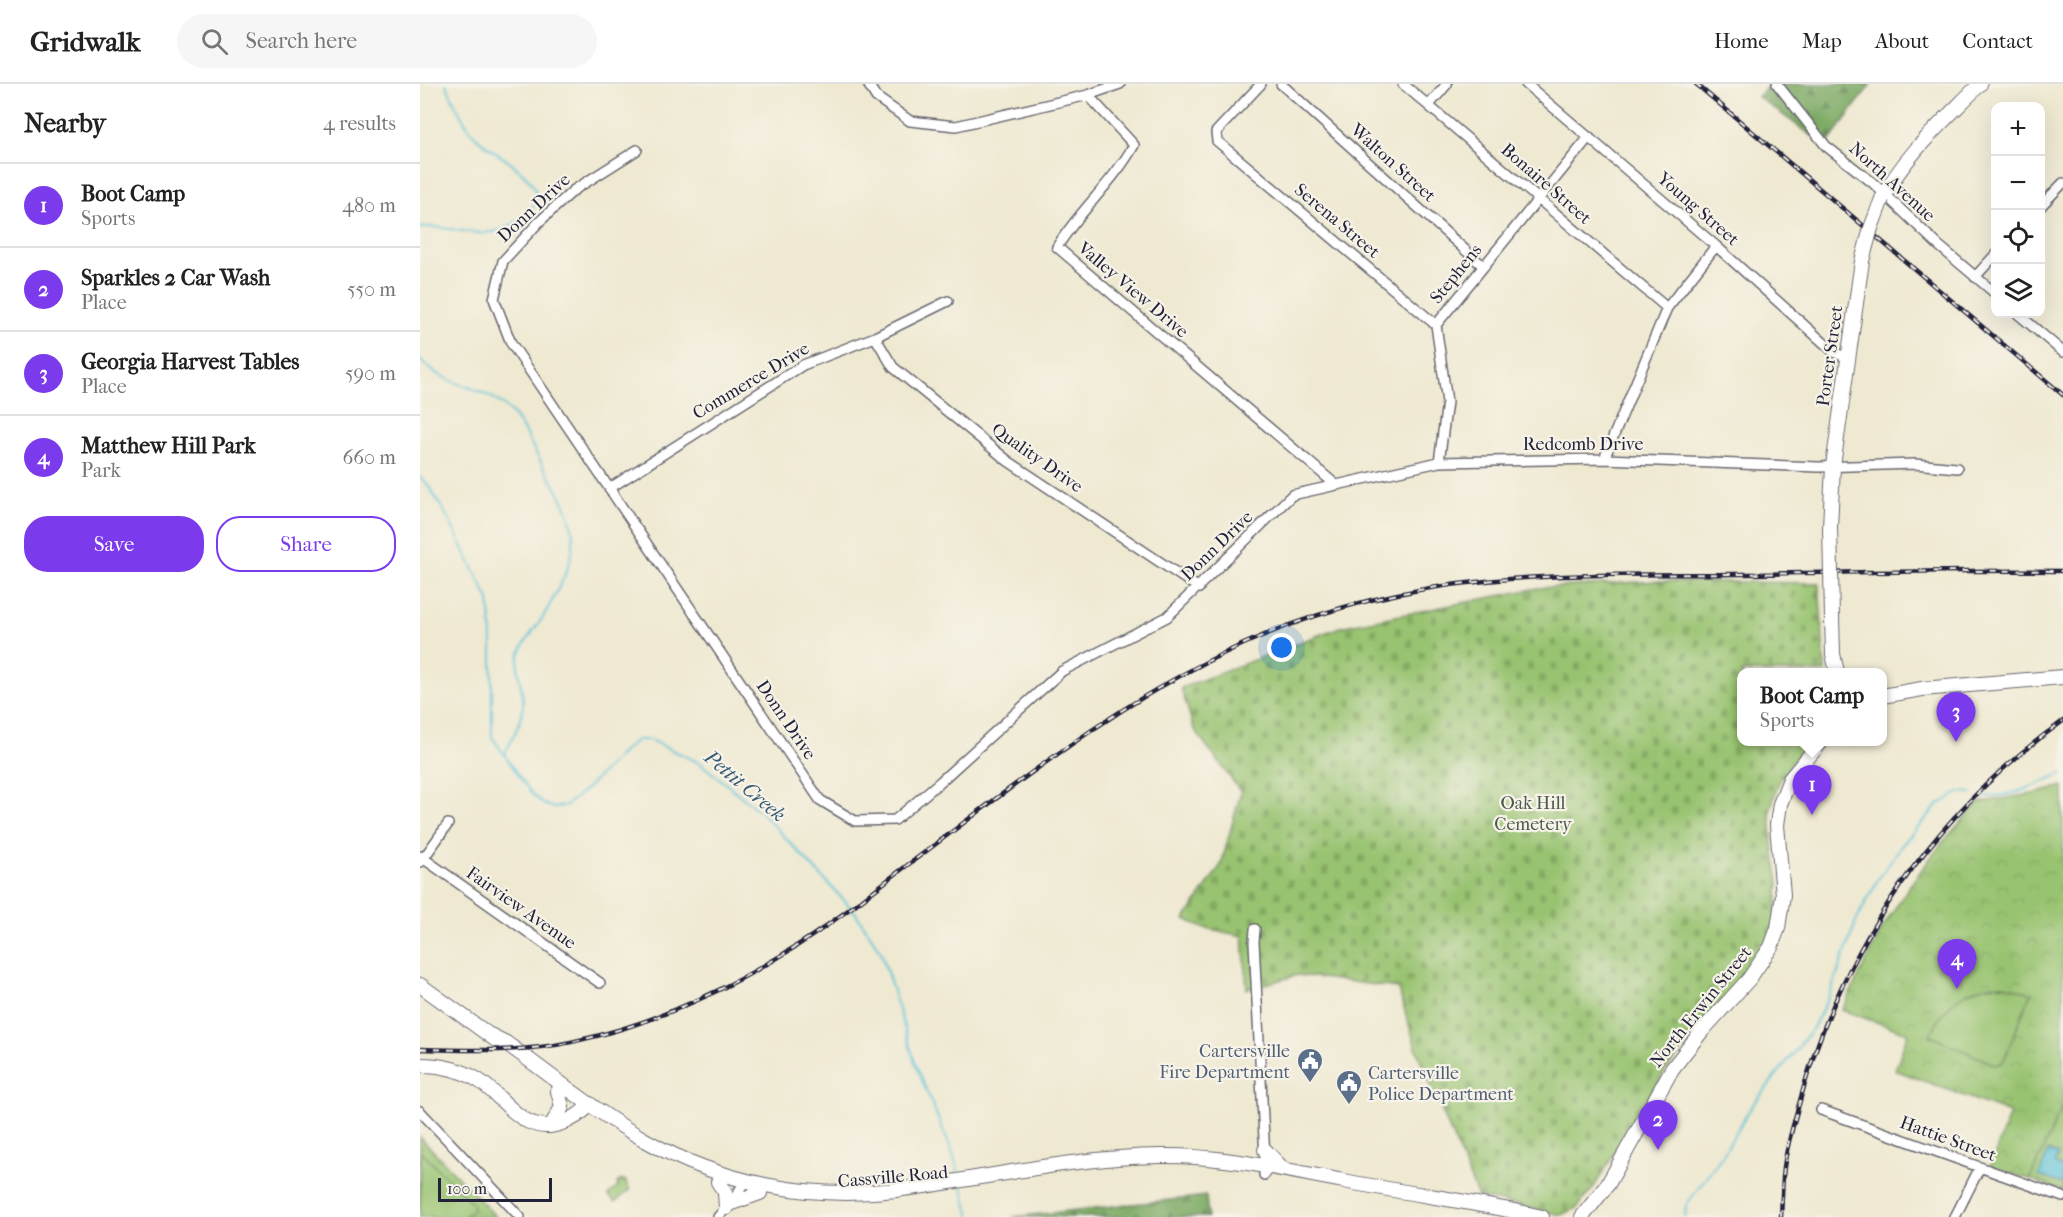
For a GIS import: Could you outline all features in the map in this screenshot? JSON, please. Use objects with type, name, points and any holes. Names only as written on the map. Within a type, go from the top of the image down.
[{"type":"main road","name":"Porter Street","points":[[1835,668],[1833,654],[1830,527],[1833,466],[1862,261],[1883,197],[1898,172],[1914,152],[1980,84]]},
{"type":"main road","points":[[1887,695],[1904,691],[2063,677]]},
{"type":"main road","name":"North Erwin Street","points":[[1582,1217],[1608,1184],[1632,1144],[1662,1084],[1710,1020],[1749,979],[1771,946],[1780,920],[1783,896],[1777,825],[1780,804],[1790,779],[1817,746]]},
{"type":"main road","name":"Cassville Road","points":[[420,985],[489,1035],[558,1091],[672,1154],[760,1193],[828,1201],[863,1201],[1104,1160],[1148,1156],[1180,1156],[1264,1170],[1299,1179],[1343,1181]]},
{"type":"main road","name":"Cassville Road","points":[[489,1035],[506,1044],[637,1145],[718,1182],[831,1193],[898,1194]]},
{"type":"main road","points":[[420,1065],[444,1067],[470,1076],[491,1090],[522,1119],[537,1125],[551,1126],[570,1120],[587,1107]]},
{"type":"main road","points":[[551,1126],[562,1107],[558,1091]]},
{"type":"main road","points":[[1265,1150],[1283,1169]]},
{"type":"main road","name":"Cassville Road","points":[[1264,1170],[1283,1169],[1542,1217]]},
{"type":"main road","points":[[718,1182],[725,1192],[724,1210],[760,1193]]},
{"type":"main road","name":"Cassville Road","points":[[1457,1202],[1505,1217]]},
{"type":"street","points":[[868,84],[876,97],[910,121],[956,126],[1088,95],[1120,84]]},
{"type":"street","name":"Walton Street","points":[[1281,84],[1482,266]]},
{"type":"street","name":"Bonaire Street","points":[[1403,84],[1668,308]]},
{"type":"street","points":[[1429,105],[1447,84]]},
{"type":"street","name":"Young Street","points":[[1526,84],[1716,246],[1834,352],[1849,359]]},
{"type":"street","name":"North Avenue","points":[[1777,84],[1826,146],[1991,291]]},
{"type":"street","name":"Serena Street","points":[[1257,85],[1216,132],[1217,141],[1436,325]]},
{"type":"street","name":"Valley View Drive","points":[[1088,95],[1134,145],[1123,165],[1069,227],[1057,247],[1336,485]]},
{"type":"street","name":"Stephens","points":[[1439,462],[1447,402],[1436,325],[1589,137]]},
{"type":"street","name":"Donn Drive","points":[[637,150],[574,190],[539,222],[503,261],[494,299],[511,343],[820,800],[855,821],[895,820],[1062,671],[1167,617],[1292,495],[1336,485]]},
{"type":"street","points":[[2045,202],[2063,183]]},
{"type":"street","points":[[1604,459],[1668,308],[1716,246]]},
{"type":"street","points":[[1975,277],[1991,259]]},
{"type":"street","name":"Commerce Drive","points":[[610,488],[803,365],[875,336],[948,301]]},
{"type":"street","points":[[2023,318],[2063,352]]},
{"type":"street","name":"Quality Drive","points":[[875,336],[893,367],[1008,461],[1199,588]]},
{"type":"street","name":"Redcomb Drive","points":[[1336,485],[1439,462],[1604,459],[1833,466],[1914,464],[1957,468]]},
{"type":"street","points":[[421,860],[448,824]]},
{"type":"street","name":"Fairview Avenue","points":[[421,860],[600,983]]},
{"type":"street","points":[[1255,929],[1264,1170]]},
{"type":"street","name":"Hattie Street","points":[[1821,1110],[2063,1197]]},
{"type":"street","points":[[420,1112],[520,1217]]},
{"type":"street","points":[[1955,1217],[1980,1169]]},
{"type":"street","points":[[724,1210],[743,1185]]},
{"type":"green space","points":[[1770,84],[1871,84],[1826,146],[1758,97]]},
{"type":"green space","name":"Oak Hill Cemetery","points":[[1657,581],[1819,583],[1825,668],[1737,668],[1737,746],[1808,746],[1793,761],[1779,782],[1770,811],[1779,883],[1775,925],[1752,969],[1665,1071],[1594,1187],[1577,1208],[1561,1215],[1478,1197],[1418,1054],[1398,988],[1298,975],[1247,989],[1243,936],[1201,927],[1185,919],[1221,865],[1241,792],[1194,729],[1181,688],[1340,627],[1538,588]]},
{"type":"green space","points":[[2063,786],[2063,1105],[2030,1179],[1990,1167],[2010,1113],[1895,1070],[1908,1033],[1842,1010],[1883,927],[1908,888],[1941,844],[1978,803],[2038,793]]},
{"type":"green space","points":[[2004,985],[2031,993],[2003,1062],[1996,1065],[1930,1036],[1943,1014],[1958,998],[1978,988]]},
{"type":"green space","points":[[2063,1105],[2063,1191],[2030,1179]]},
{"type":"green space","points":[[420,1137],[496,1217],[420,1217]]},
{"type":"green space","points":[[421,1152],[473,1204],[472,1211],[464,1217],[420,1217]]},
{"type":"green space","points":[[625,1180],[630,1190],[615,1202],[608,1195],[618,1187],[617,1183]]},
{"type":"green space","points":[[1206,1196],[1208,1217],[1012,1217]]},
{"type":"water","points":[[2048,1151],[2058,1155],[2054,1164],[2063,1168],[2063,1184],[2039,1176]]},
{"type":"waterway","points":[[420,228],[436,227],[476,233],[497,231],[514,224],[529,212],[536,201],[535,190],[529,179],[470,130],[446,84]]},
{"type":"waterway","name":"Pettit Creek","points":[[420,360],[440,375],[493,398],[510,411],[521,426],[558,492],[571,521],[573,541],[567,571],[519,656],[522,712],[504,756]]},
{"type":"waterway","name":"Pettit Creek","points":[[420,477],[428,485],[448,518],[489,600],[492,635],[492,737],[533,795],[545,805],[554,808],[566,805],[583,792],[637,740],[650,740],[700,763],[762,813],[855,912],[881,952],[916,1066],[951,1149],[959,1174]]},
{"type":"waterway","points":[[1983,796],[2015,793],[2063,773]]},
{"type":"waterway","points":[[1685,1217],[1686,1205],[1722,1156],[1750,1109],[1813,1028],[1830,994],[1857,919],[1877,881],[1902,845],[1939,804],[1960,792],[1972,793]]},
{"type":"waterway","name":"Pettit Creek","points":[[962,1186],[970,1217]]},
{"type":"railway","points":[[1696,84],[2063,395]]},
{"type":"railway","points":[[420,1049],[477,1050],[552,1046],[631,1026],[717,991],[798,945],[828,925],[996,798],[1124,709],[1169,682],[1262,636],[1344,607],[1429,588],[1548,577],[2063,571]]},
{"type":"railway","points":[[1781,1217],[1785,1158],[1801,1097],[1819,1041],[1842,987],[1869,935],[1900,886],[1935,840],[1974,797],[2017,757],[2063,721]]},
{"type":"place","name":"Georgia Harvest Tables","points":[[1956,742]]},
{"type":"place","name":"Boot Camp","points":[[1812,815]]},
{"type":"place","name":"Matthew Hill Park","points":[[1957,989]]},
{"type":"place","name":"Cartersville Fire Department","points":[[1310,1084]]},
{"type":"place","name":"Cartersville Police Department","points":[[1349,1106]]},
{"type":"place","name":"Sparkles 2 Car Wash","points":[[1658,1150]]}]
